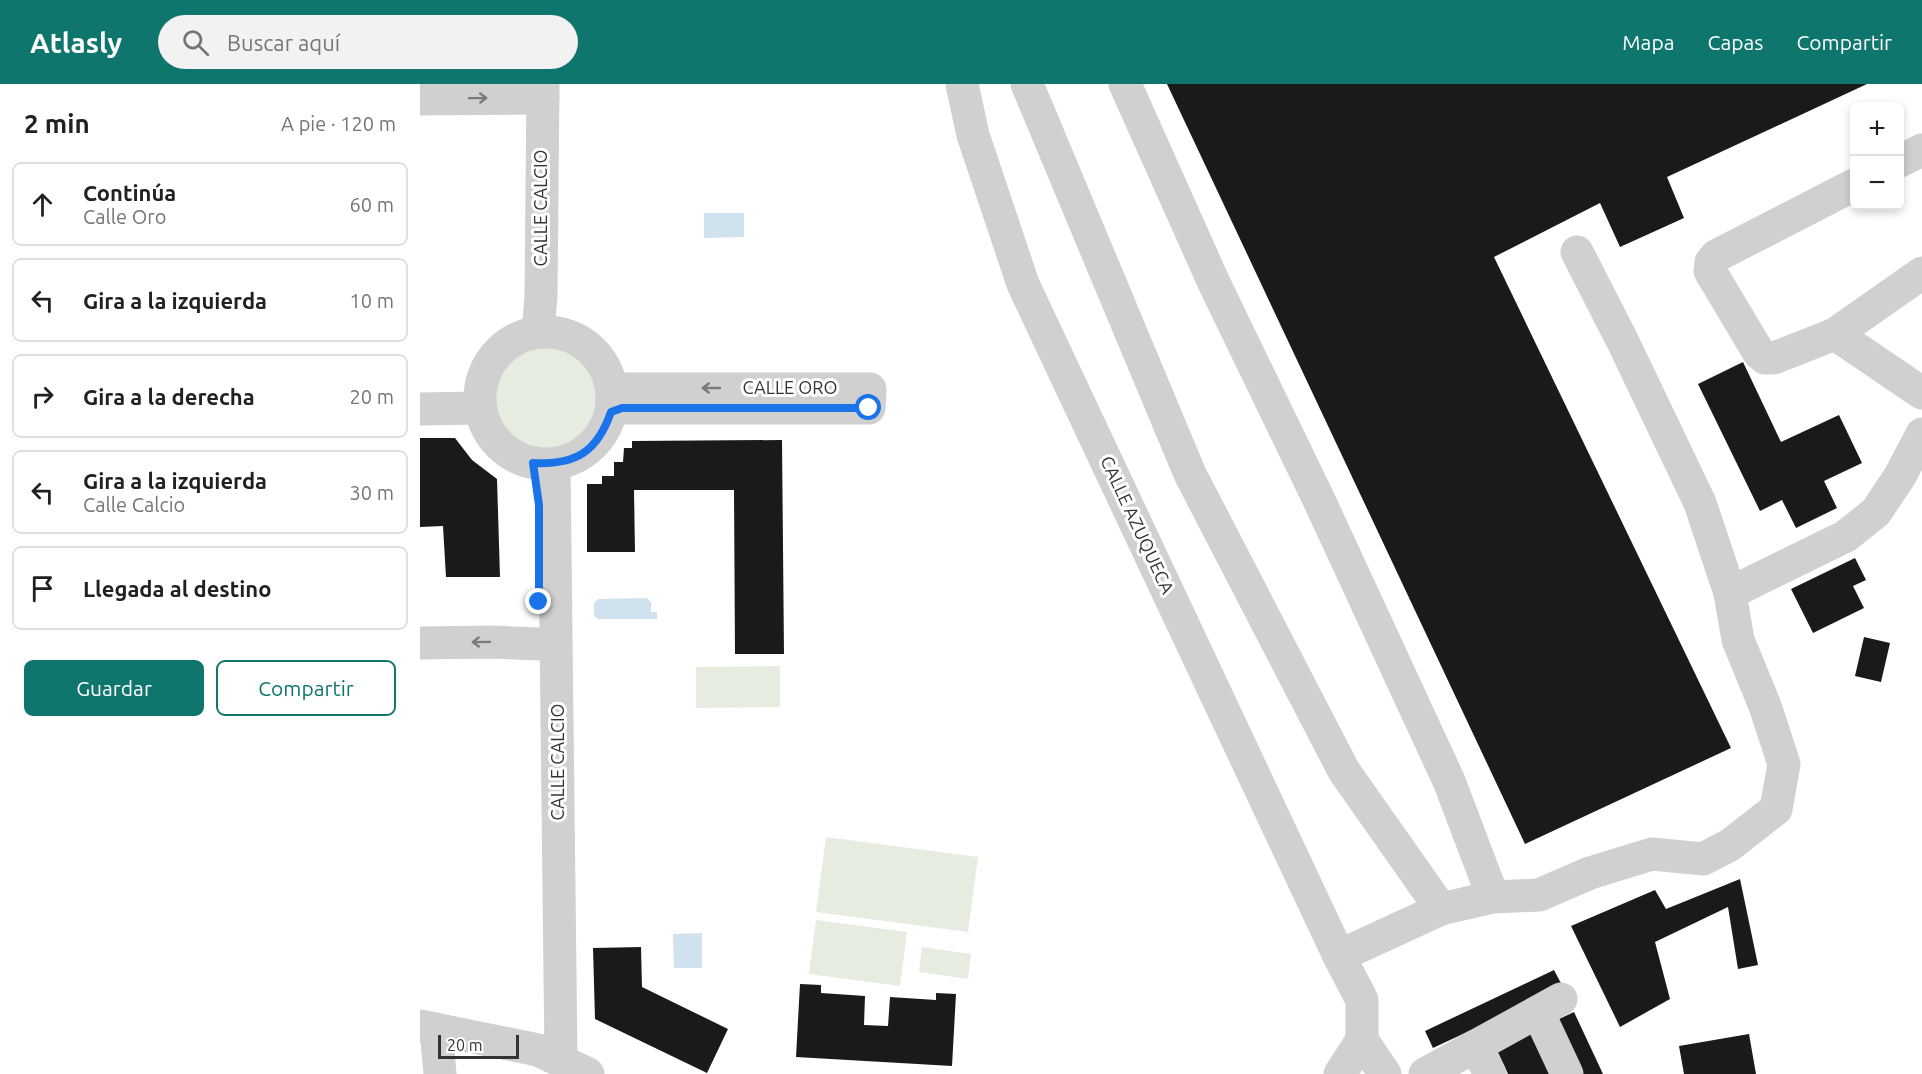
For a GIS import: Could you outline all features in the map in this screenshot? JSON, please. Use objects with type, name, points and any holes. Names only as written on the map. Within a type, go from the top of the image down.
[{"type":"street","name":"CALLE AZUQUECA","points":[[962,84],[973,135],[1023,284],[1339,956],[1362,1000],[1362,1040]]},
{"type":"street","points":[[1027,84],[1190,474],[1344,771],[1440,909]]},
{"type":"street","points":[[1125,84],[1214,283],[1324,511],[1449,781],[1493,897]]},
{"type":"street","points":[[420,99],[543,91]]},
{"type":"street","name":"CALLE CALCIO","points":[[538,332],[541,296],[543,91]]},
{"type":"street","points":[[1904,159],[1922,150]]},
{"type":"street","points":[[1850,186],[1716,256],[1711,262],[1710,271],[1759,353],[1765,358],[1774,358],[1835,334],[1922,273]]},
{"type":"street","points":[[1339,956],[1440,909],[1493,897],[1539,896],[1590,873],[1652,854],[1703,859],[1730,845],[1776,809],[1784,764],[1765,706],[1738,640],[1730,593],[1700,503],[1577,252]]},
{"type":"street","points":[[538,332],[558,333],[577,339],[593,351],[605,367],[612,399],[604,431],[591,447],[574,459],[544,464],[514,456],[498,444],[486,427],[480,400],[485,370],[498,352],[517,338],[538,332]]},
{"type":"street","points":[[1835,334],[1922,393]]},
{"type":"street","name":"CALLE ORO","points":[[621,389],[870,389],[869,408],[622,408],[612,399],[621,389]]},
{"type":"street","points":[[420,393],[480,400]]},
{"type":"street","points":[[420,410],[480,400]]},
{"type":"street","points":[[1730,593],[1846,536],[1876,512],[1900,476],[1922,434]]},
{"type":"street","name":"CALLE CALCIO","points":[[544,464],[539,505],[542,992],[563,1061]]},
{"type":"street","name":"CALLE CALCIO","points":[[544,464],[563,1061]]},
{"type":"street","points":[[420,643],[539,644]]},
{"type":"street","points":[[1425,1074],[1483,1060],[1550,1006],[1567,1074]]},
{"type":"street","points":[[441,1074],[428,1028],[563,1061]]},
{"type":"street","points":[[1340,1074],[1362,1040],[1385,1074]]},
{"type":"shaded area","points":[[547,345],[568,349],[585,361],[597,378],[601,399],[597,420],[585,437],[568,449],[547,453],[526,449],[509,437],[497,420],[493,399],[497,378],[509,361],[526,349]]},
{"type":"shaded area","points":[[780,666],[780,707],[696,708],[696,667]]},
{"type":"shaded area","points":[[826,837],[978,857],[968,932],[816,912]]},
{"type":"shaded area","points":[[816,920],[907,932],[900,986],[809,974]]},
{"type":"shaded area","points":[[922,947],[971,954],[968,979],[919,972]]},
{"type":"water","points":[[704,213],[744,213],[744,237],[704,238]]},
{"type":"water","points":[[647,598],[651,602],[651,612],[657,612],[657,619],[598,619],[594,616],[594,603],[598,599]]},
{"type":"water","points":[[702,933],[702,968],[674,968],[673,934]]},
{"type":"building","points":[[1167,84],[1867,84],[1667,177],[1684,218],[1620,247],[1600,203],[1494,257],[1731,748],[1525,844]]},
{"type":"building","points":[[1743,362],[1781,442],[1839,415],[1862,463],[1824,481],[1837,508],[1796,528],[1782,500],[1760,511],[1698,384]]},
{"type":"building","points":[[420,438],[455,438],[472,460],[497,479],[500,577],[446,577],[443,526],[420,527]]},
{"type":"building","points":[[782,440],[784,654],[735,654],[734,490],[634,490],[635,552],[587,552],[587,484],[602,484],[602,476],[614,476],[614,462],[623,462],[624,448],[632,448],[632,441]]},
{"type":"building","points":[[1855,558],[1866,580],[1853,586],[1864,608],[1813,633],[1791,589]]},
{"type":"building","points":[[1864,637],[1890,643],[1881,682],[1855,676]]},
{"type":"building","points":[[1740,879],[1758,965],[1738,969],[1728,907],[1655,942],[1670,999],[1620,1027],[1571,926],[1655,890],[1666,909]]},
{"type":"building","points":[[641,947],[642,987],[728,1029],[707,1073],[595,1019],[593,948]]},
{"type":"building","points":[[1554,970],[1563,987],[1433,1048],[1425,1031]]},
{"type":"building","points":[[800,984],[821,985],[821,993],[865,996],[864,1025],[888,1026],[890,997],[936,1000],[936,993],[956,994],[952,1066],[796,1057]]},
{"type":"building","points":[[1574,1012],[1603,1074],[1582,1074],[1557,1020]]},
{"type":"building","points":[[1532,1031],[1552,1074],[1508,1074],[1496,1048]]},
{"type":"building","points":[[1749,1034],[1756,1074],[1684,1074],[1679,1046]]},
{"type":"route","points":[[539,602],[539,505],[533,463],[554,464],[574,459],[591,447],[604,431],[611,412],[622,408],[869,408]]}]
